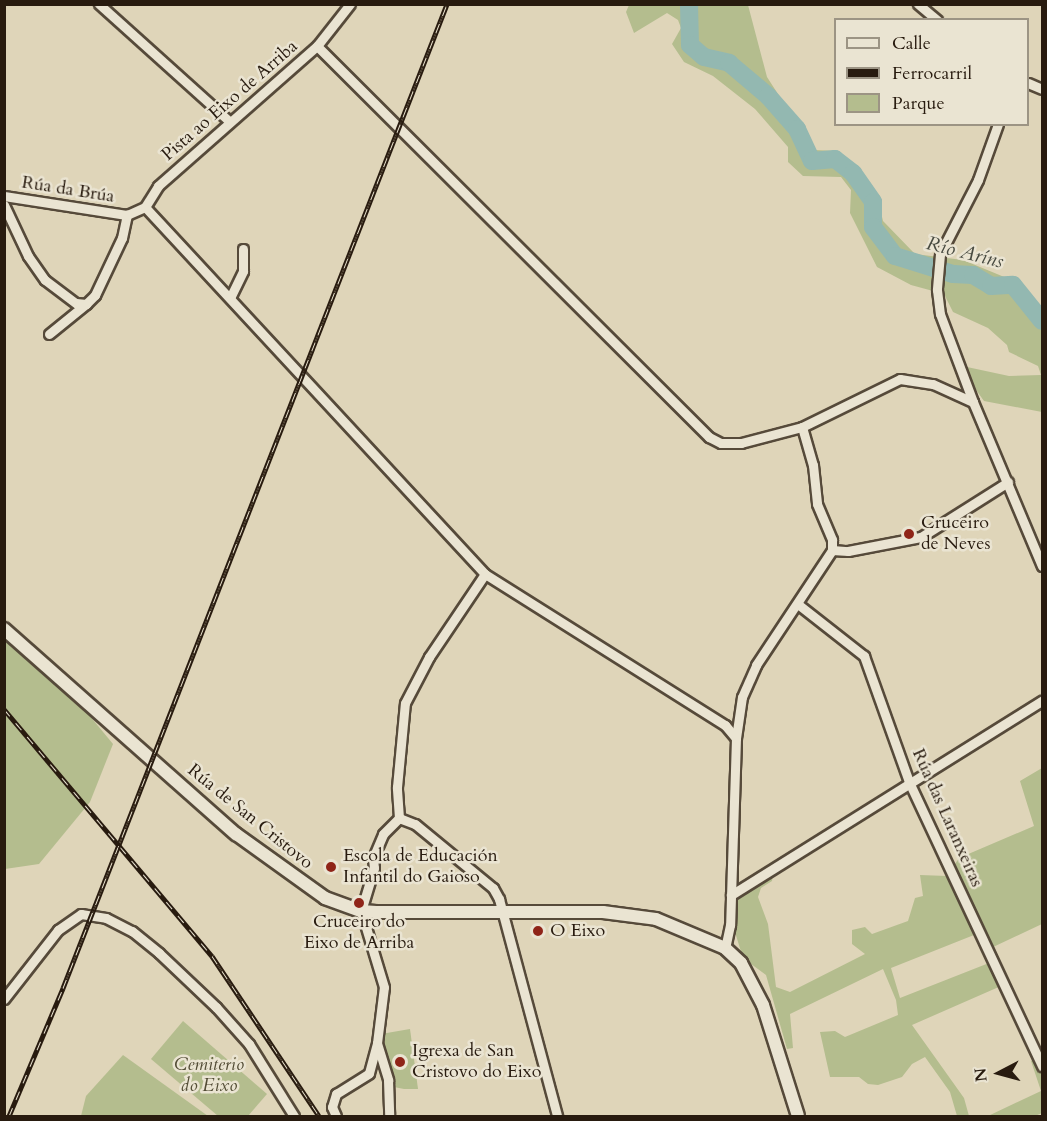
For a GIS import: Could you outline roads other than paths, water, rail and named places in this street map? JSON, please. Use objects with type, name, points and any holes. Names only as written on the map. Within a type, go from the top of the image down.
[{"type":"street","points":[[99,4],[230,122]]},
{"type":"street","name":"Pista ao Eixo de Arriba","points":[[145,207],[158,186],[317,46],[350,4]]},
{"type":"street","points":[[918,4],[935,18]]},
{"type":"street","points":[[317,46],[709,437],[721,442],[741,442],[802,427],[900,379],[933,384],[973,402]]},
{"type":"street","points":[[997,126],[978,180],[938,264],[938,299],[973,402],[1042,566]]},
{"type":"street","name":"Rúa da Brúa","points":[[4,196],[127,215]]},
{"type":"street","points":[[4,206],[28,256],[45,280],[76,303],[86,304]]},
{"type":"street","points":[[50,334],[95,295],[122,238],[127,215],[145,207],[485,574],[725,725],[736,738]]},
{"type":"street","points":[[230,298],[243,271],[243,249]]},
{"type":"street","points":[[725,948],[731,895],[736,738],[742,697],[756,665],[799,605],[832,550],[832,540],[817,504],[813,465],[802,427]]},
{"type":"street","points":[[832,550],[848,551],[921,537],[1008,482]]},
{"type":"street","points":[[336,1116],[332,1107],[336,1094],[369,1073],[377,1043],[384,987],[361,911],[374,868],[373,858],[383,834],[399,818],[397,787],[405,703],[429,657],[485,574]]},
{"type":"street","name":"Rúa das Laranxeiras","points":[[799,605],[864,656],[909,782],[1042,1066]]},
{"type":"street","name":"Rúa de San Cristovo","points":[[4,629],[254,848],[326,898],[361,911],[603,912],[656,919],[725,948],[741,963],[763,1005],[798,1116]]},
{"type":"street","points":[[731,895],[1042,700]]},
{"type":"street","points":[[399,818],[415,824],[493,888],[557,1116]]},
{"type":"street","points":[[4,999],[58,930],[81,914],[106,918],[132,931],[159,953],[216,1007],[249,1044],[294,1116]]},
{"type":"street","points":[[377,1043],[388,1080],[389,1115]]},
{"type":"waterway","name":"Río Aríns","points":[[689,4],[690,45],[704,57],[729,63],[768,96],[797,129],[812,161],[835,159],[853,173],[873,202],[873,227],[895,256],[953,274],[973,275],[991,286],[1013,285],[1042,321]]},
{"type":"railway","points":[[9,1116],[63,988],[447,4]]},
{"type":"railway","points":[[4,709],[212,956],[319,1116]]},
{"type":"place","name":"Cruceiro de Neves","points":[[909,534]]},
{"type":"place","name":"Escola de Educación Infantil do Gaioso","points":[[331,867]]},
{"type":"place","name":"Cruceiro do Eixo de Arriba","points":[[359,903]]},
{"type":"place","name":"O Eixo","points":[[538,931]]},
{"type":"place","name":"Igrexa de San Cristovo do Eixo","points":[[400,1062]]},
{"type":"park label","name":"Cemiterio do Eixo","points":[[209,1076]]}]
